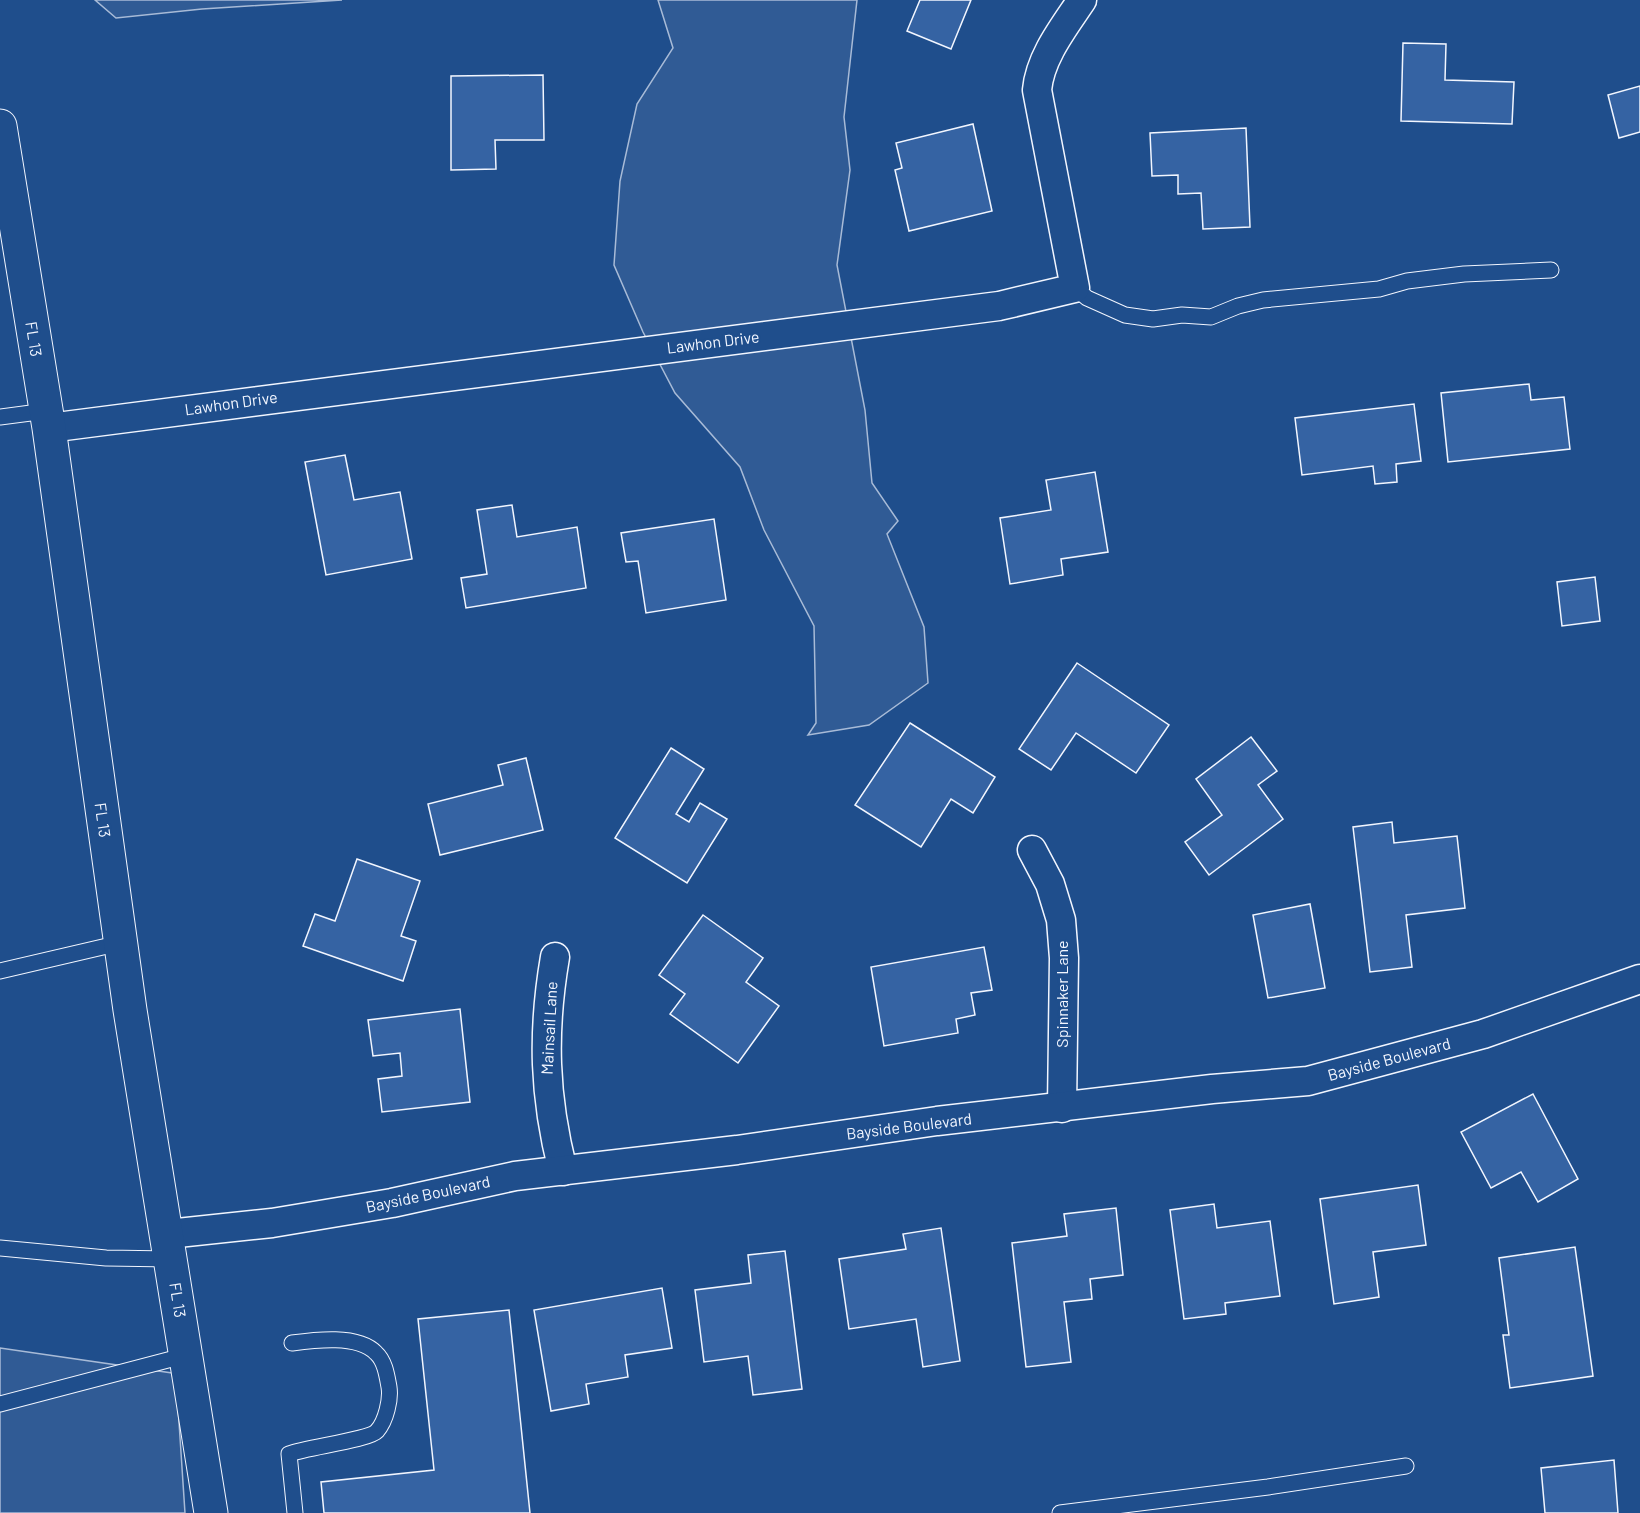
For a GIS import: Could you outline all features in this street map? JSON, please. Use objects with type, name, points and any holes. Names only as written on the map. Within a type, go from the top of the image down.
[{"type":"main road","name":"FL 13","points":[[0,126],[48,419],[120,943],[211,1513]]},
{"type":"street","points":[[1075,288],[1037,90],[1038,78],[1052,44],[1082,0]]},
{"type":"street","name":"Lawhon Drive","points":[[48,419],[999,306],[1075,288]]},
{"type":"street","name":"Spinnaker Lane","points":[[1032,850],[1050,884],[1061,920],[1064,958],[1062,1108]]},
{"type":"street","name":"Mainsail Lane","points":[[555,957],[547,1000],[545,1064],[552,1129],[563,1171]]},
{"type":"street","name":"Bayside Boulevard","points":[[170,1247],[272,1223],[392,1203],[515,1176],[937,1121],[1212,1089],[1308,1081],[1483,1034],[1640,979]]},
{"type":"lane","points":[[1075,288],[1087,298],[1125,315],[1153,319],[1182,315],[1211,317],[1238,306],[1263,300],[1378,289],[1407,281],[1464,274],[1551,270]]},
{"type":"lane","points":[[0,417],[48,419]]},
{"type":"lane","points":[[0,971],[120,943]]},
{"type":"lane","points":[[0,1248],[106,1258],[170,1247]]},
{"type":"lane","points":[[292,1343],[327,1338],[357,1344],[376,1352],[386,1370],[391,1397],[377,1430],[364,1438],[307,1447],[289,1454],[295,1513]]},
{"type":"lane","points":[[0,1404],[187,1354]]},
{"type":"lane","points":[[1060,1513],[1406,1466]]},
{"type":"shaded area","points":[[95,0],[342,0],[202,9],[116,18]]},
{"type":"shaded area","points":[[658,0],[857,0],[844,117],[850,170],[837,265],[865,410],[872,483],[898,521],[887,534],[924,627],[928,683],[869,725],[808,735],[816,723],[814,626],[764,530],[740,467],[675,393],[643,332],[614,265],[620,181],[637,104],[673,48]]},
{"type":"shaded area","points":[[0,1348],[172,1373],[178,1407],[185,1513],[0,1513]]},
{"type":"building","points":[[920,0],[971,0],[951,49],[907,31]]},
{"type":"building","points":[[1403,43],[1446,44],[1445,80],[1514,82],[1512,124],[1401,121]]},
{"type":"building","points":[[543,75],[544,140],[495,140],[496,169],[451,170],[451,76]]},
{"type":"building","points":[[1640,86],[1640,132],[1619,138],[1608,95]]},
{"type":"building","points":[[973,124],[992,211],[909,231],[895,170],[902,168],[896,143]]},
{"type":"building","points":[[1246,128],[1250,227],[1203,229],[1201,193],[1178,194],[1178,175],[1152,176],[1150,133]]},
{"type":"building","points":[[1529,384],[1531,400],[1564,397],[1570,449],[1448,462],[1441,393]]},
{"type":"building","points":[[1414,404],[1421,461],[1396,464],[1397,482],[1375,484],[1373,466],[1302,475],[1295,418]]},
{"type":"building","points":[[345,455],[354,500],[400,492],[412,559],[326,575],[305,462]]},
{"type":"building","points":[[1095,472],[1108,552],[1061,559],[1063,575],[1010,584],[1000,518],[1051,510],[1046,480]]},
{"type":"building","points":[[512,505],[517,537],[577,527],[586,588],[466,608],[461,578],[487,574],[477,510]]},
{"type":"building","points":[[714,519],[726,600],[646,613],[638,561],[626,562],[621,533]]},
{"type":"building","points":[[1595,577],[1600,621],[1562,626],[1557,582]]},
{"type":"building","points":[[1077,663],[1169,725],[1136,773],[1076,733],[1051,770],[1019,749]]},
{"type":"building","points":[[910,723],[995,777],[973,813],[951,799],[921,847],[855,805]]},
{"type":"building","points":[[1251,737],[1277,771],[1258,785],[1283,819],[1209,875],[1185,842],[1222,815],[1196,779]]},
{"type":"building","points":[[671,748],[704,769],[676,814],[689,822],[700,803],[727,819],[687,883],[615,838]]},
{"type":"building","points":[[526,758],[543,830],[440,855],[428,804],[503,785],[498,765]]},
{"type":"building","points":[[1392,822],[1394,843],[1457,836],[1465,908],[1406,915],[1412,967],[1370,972],[1353,827]]},
{"type":"building","points":[[357,859],[420,881],[401,936],[416,941],[403,981],[303,946],[315,914],[335,921]]},
{"type":"building","points":[[1310,904],[1325,988],[1268,998],[1253,915]]},
{"type":"building","points":[[703,915],[763,958],[746,982],[779,1006],[738,1063],[670,1014],[685,994],[659,975]]},
{"type":"building","points":[[984,947],[992,990],[971,993],[975,1015],[956,1019],[958,1033],[884,1046],[871,967]]},
{"type":"building","points":[[460,1009],[470,1102],[382,1112],[378,1079],[402,1076],[400,1053],[373,1056],[368,1020]]},
{"type":"building","points":[[1533,1094],[1578,1179],[1538,1202],[1521,1172],[1491,1188],[1461,1132]]},
{"type":"building","points":[[1418,1185],[1426,1245],[1373,1252],[1379,1297],[1334,1304],[1320,1199]]},
{"type":"building","points":[[1214,1204],[1217,1228],[1270,1221],[1280,1296],[1225,1303],[1226,1314],[1184,1319],[1170,1210]]},
{"type":"building","points":[[1116,1208],[1123,1275],[1090,1279],[1092,1299],[1064,1302],[1071,1362],[1026,1367],[1012,1243],[1067,1236],[1064,1214]]},
{"type":"building","points":[[941,1228],[960,1361],[923,1367],[916,1319],[849,1329],[839,1259],[906,1249],[903,1234]]},
{"type":"building","points":[[1575,1247],[1593,1376],[1510,1388],[1503,1335],[1509,1335],[1499,1258]]},
{"type":"building","points":[[785,1251],[802,1389],[753,1395],[748,1356],[704,1362],[695,1290],[751,1283],[748,1255]]},
{"type":"building","points":[[662,1288],[672,1348],[625,1355],[628,1377],[586,1384],[589,1404],[551,1411],[534,1310]]},
{"type":"building","points":[[509,1310],[530,1513],[324,1513],[321,1482],[434,1470],[418,1319]]},
{"type":"building","points":[[1614,1460],[1618,1513],[1545,1513],[1541,1468]]}]
